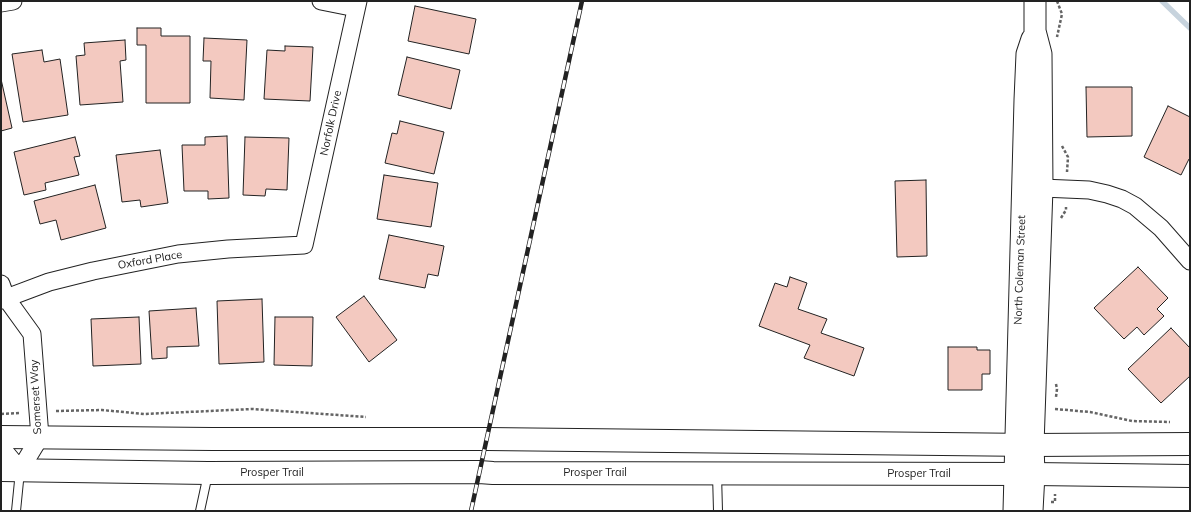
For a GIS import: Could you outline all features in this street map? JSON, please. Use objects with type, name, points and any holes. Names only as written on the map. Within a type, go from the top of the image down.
[{"type":"main road","points":[[1,437],[487,439],[1024,445],[1190,444]]},
{"type":"main road","name":"Prosper Trail","points":[[11,470],[208,473],[479,472],[1190,476]]},
{"type":"street","points":[[1,3],[12,1]]},
{"type":"street","points":[[321,1],[357,4]]},
{"type":"street","name":"North Coleman Street","points":[[1024,445],[1042,188],[1041,54],[1035,31],[1035,1]]},
{"type":"street","name":"Norfolk Drive","points":[[304,245],[357,4]]},
{"type":"street","name":"North Coleman Street","points":[[1032,511],[1024,474],[1025,100],[1027,54],[1035,31]]},
{"type":"street","points":[[1042,188],[1089,190],[1122,199],[1135,206],[1161,228],[1190,261]]},
{"type":"street","name":"Oxford Place","points":[[2,298],[49,282],[138,261],[178,254],[228,249],[304,245]]},
{"type":"street","name":"Somerset Way","points":[[2,298],[32,334],[40,437],[11,470]]},
{"type":"street","points":[[1,447],[11,470]]},
{"type":"street","name":"North Coleman Street","points":[[1014,511],[1024,474]]},
{"type":"lane","points":[[11,470],[16,511]]},
{"type":"lane","points":[[200,511],[208,473]]},
{"type":"lane","points":[[717,473],[718,511]]},
{"type":"path","points":[[1,414],[102,410],[144,414],[253,409],[366,417]]},
{"type":"path","points":[[1055,409],[1090,412],[1132,421],[1176,422]]},
{"type":"building","points":[[415,6],[476,19],[469,54],[408,41]]},
{"type":"building","points":[[137,28],[161,28],[161,36],[190,36],[190,103],[146,103],[146,45],[137,45]]},
{"type":"building","points":[[204,38],[247,40],[244,100],[210,98],[211,61],[203,61]]},
{"type":"building","points":[[125,40],[126,60],[120,61],[123,102],[80,105],[76,56],[85,55],[84,43]]},
{"type":"building","points":[[285,46],[313,47],[310,101],[264,99],[267,50],[285,51]]},
{"type":"building","points":[[42,50],[44,62],[60,59],[68,115],[23,122],[12,54]]},
{"type":"building","points":[[407,57],[460,70],[451,109],[398,95]]},
{"type":"building","points":[[1,79],[12,128],[1,131]]},
{"type":"building","points":[[1086,87],[1132,87],[1132,136],[1087,137]]},
{"type":"building","points":[[1168,106],[1190,117],[1190,160],[1189,159],[1181,175],[1144,157]]},
{"type":"building","points":[[400,121],[444,132],[434,174],[385,163],[392,133],[397,134]]},
{"type":"building","points":[[227,136],[229,198],[208,199],[208,191],[184,191],[182,145],[205,145],[205,137]]},
{"type":"building","points":[[75,137],[80,156],[74,157],[79,175],[45,183],[46,190],[24,195],[14,152]]},
{"type":"building","points":[[245,137],[289,138],[287,190],[266,189],[265,196],[243,195]]},
{"type":"building","points":[[160,150],[168,203],[141,207],[140,200],[122,202],[116,155]]},
{"type":"building","points":[[384,175],[438,183],[431,227],[377,219]]},
{"type":"building","points":[[926,180],[927,256],[897,257],[895,181]]},
{"type":"building","points":[[95,185],[106,228],[61,240],[56,220],[40,224],[34,201]]},
{"type":"building","points":[[389,235],[444,246],[438,276],[428,274],[425,288],[379,279]]},
{"type":"building","points":[[1138,267],[1168,298],[1157,309],[1164,316],[1144,335],[1137,327],[1124,339],[1094,308]]},
{"type":"building","points":[[790,277],[807,283],[798,309],[827,319],[821,333],[864,348],[854,376],[804,358],[810,345],[759,326],[775,283],[787,287]]},
{"type":"building","points":[[364,296],[397,340],[369,362],[336,317]]},
{"type":"building","points":[[262,299],[264,362],[219,364],[217,301]]},
{"type":"building","points":[[196,308],[199,346],[167,347],[167,358],[152,359],[149,311]]},
{"type":"building","points":[[139,317],[141,364],[93,366],[91,319]]},
{"type":"building","points":[[275,317],[313,317],[312,366],[274,365]]},
{"type":"building","points":[[1171,328],[1190,348],[1190,376],[1161,403],[1128,369]]},
{"type":"building","points":[[948,347],[977,347],[977,350],[990,350],[990,374],[982,374],[982,390],[948,390]]},
{"type":"waterway","points":[[1162,1],[1190,28]]},
{"type":"railway","points":[[471,511],[582,1]]}]
